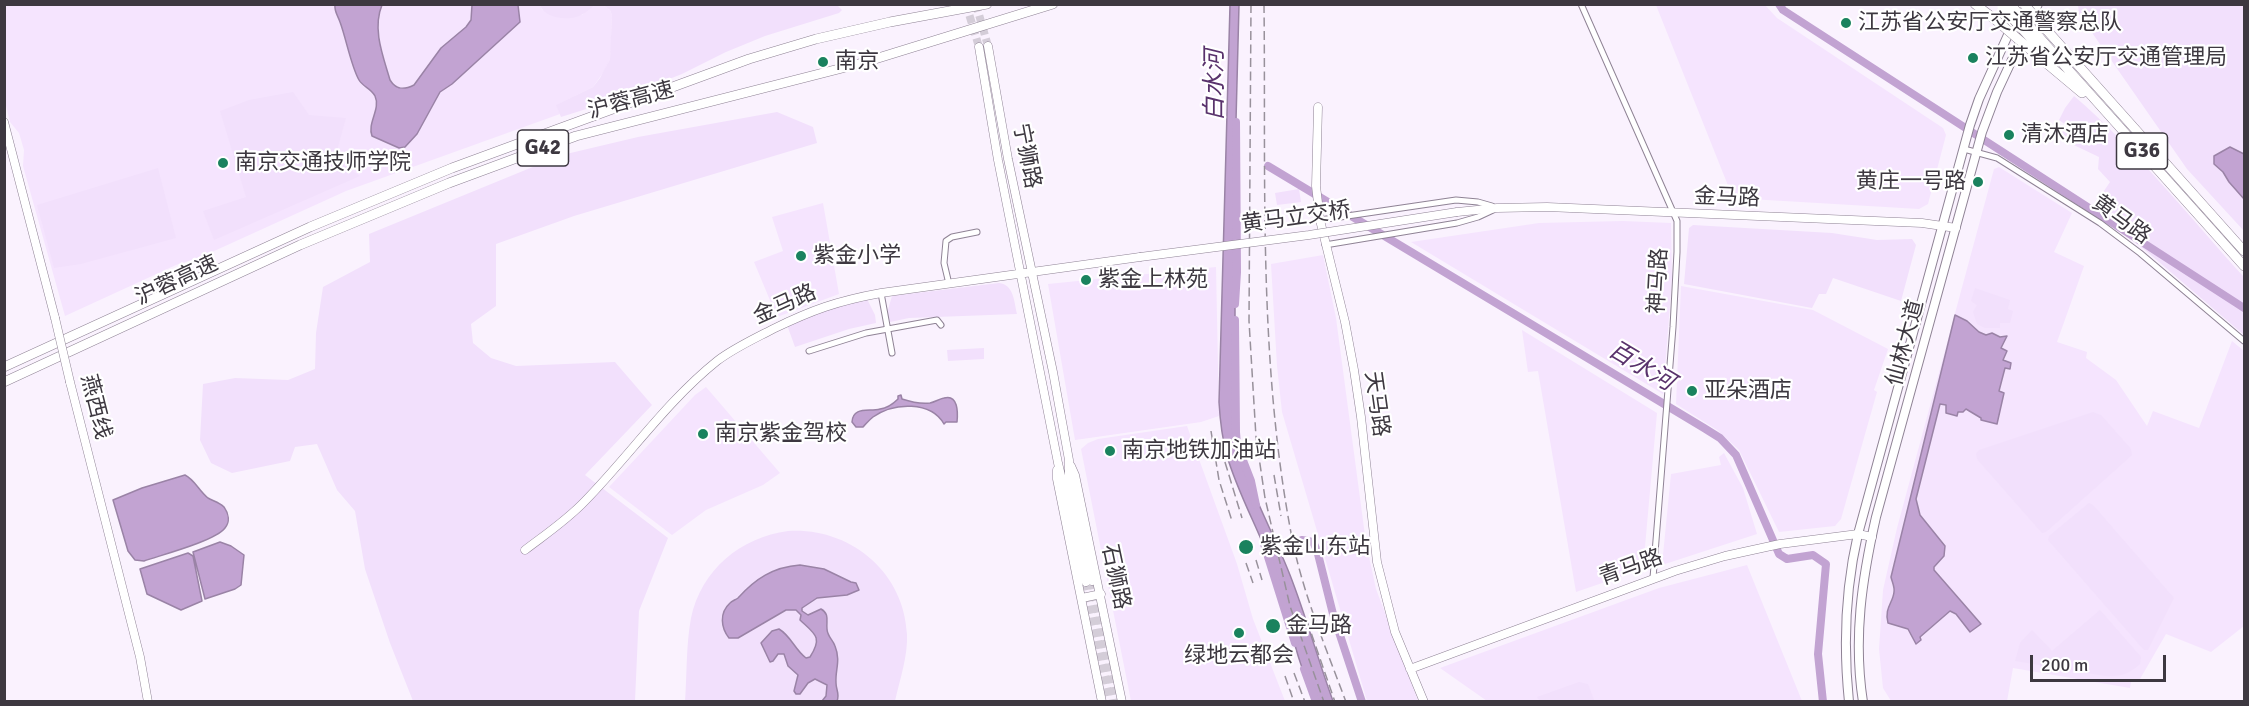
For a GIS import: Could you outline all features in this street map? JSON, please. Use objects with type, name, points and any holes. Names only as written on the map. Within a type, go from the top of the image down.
[{"type":"highway","name":"沪蓉高速","points":[[4,368],[310,227],[375,199],[536,137],[749,59],[890,22],[987,4]]},
{"type":"highway","name":"沪蓉高速","points":[[4,382],[321,237],[449,183],[576,136],[862,63],[1053,4]]},
{"type":"highway","points":[[1975,4],[1997,21],[2036,45],[2107,113]]},
{"type":"highway","name":"G36","points":[[2024,4],[2244,251]]},
{"type":"highway","name":"G36","points":[[2004,5],[2036,45],[2107,113],[2244,266]]},
{"type":"main road","name":"仙林大道","points":[[1849,702],[1845,630],[1850,577],[1858,534],[1970,125],[1983,90],[2024,4]]},
{"type":"main road","name":"仙林大道","points":[[1863,702],[1859,642],[1863,579],[1872,537],[1982,132],[1997,92],[2038,4]]},
{"type":"main road","name":"宁狮路","points":[[1021,273],[998,160],[984,47],[1031,272]]},
{"type":"main road","name":"天马路","points":[[1318,107],[1317,199],[1325,245],[1345,322],[1361,417],[1377,562],[1395,632],[1424,702]]},
{"type":"main road","name":"燕西线","points":[[4,123],[140,657],[148,702]]},
{"type":"main road","name":"金马路","points":[[1457,212],[1547,207],[1944,225],[1956,228]]},
{"type":"main road","name":"黄马立交桥","points":[[1140,257],[1298,237],[1457,212]]},
{"type":"main road","name":"金马路","points":[[525,550],[585,502],[676,400],[719,360],[748,341],[809,311],[842,300],[881,293],[1140,257]]},
{"type":"main road","name":"石狮路","points":[[1021,273],[1058,463],[1089,581],[1069,476],[1069,460],[1053,372],[1031,272]]},
{"type":"main road","name":"石狮路","points":[[1069,460],[1075,475],[1122,702]]},
{"type":"main road","name":"石狮路","points":[[1058,463],[1057,479],[1102,702]]},
{"type":"main road","name":"青马路","points":[[1410,669],[1653,578],[1725,556],[1780,544],[1858,534],[1872,537]]},
{"type":"main road","points":[[1850,577],[1863,579]]},
{"type":"main road","points":[[1082,598],[1101,594]]},
{"type":"street","name":"神马路","points":[[1581,4],[1674,213],[1677,228],[1653,578]]},
{"type":"street","name":"黄马路","points":[[1965,145],[1997,158],[2100,223],[2244,341]]},
{"type":"street","name":"金马路","points":[[1320,220],[1456,200],[1478,202],[1497,208]]},
{"type":"street","name":"金马路","points":[[1325,245],[1457,223],[1478,218],[1497,208]]},
{"type":"street","points":[[949,284],[944,264],[946,241],[952,237],[977,232]]},
{"type":"street","points":[[881,293],[892,354]]},
{"type":"street","points":[[809,351],[887,328],[937,320],[941,325]]},
{"type":"shaded area","name":"南京交通技师学院","points":[[540,4],[542,10],[582,15],[595,5],[603,5],[610,10],[612,15],[610,59],[605,70],[593,87],[557,105],[560,114],[346,191],[65,316],[23,166],[24,150],[19,133],[10,122],[5,102],[4,5]]},
{"type":"shaded area","points":[[540,4],[595,5],[581,15],[568,18],[551,16],[542,9]]},
{"type":"shaded area","points":[[836,4],[842,10],[839,13],[765,36],[649,87],[625,92],[599,105],[561,117],[556,105],[593,87],[610,59],[612,15],[610,10],[603,5]]},
{"type":"shaded area","points":[[335,5],[382,5],[378,33],[382,52],[390,80],[400,88],[414,85],[441,48],[466,27],[471,20],[472,5],[518,5],[520,22],[452,84],[440,92],[417,134],[405,147],[399,148],[372,136],[375,96],[356,74]]},
{"type":"shaded area","name":"白水河","points":[[1230,5],[1239,5],[1235,159],[1235,429],[1244,467],[1290,575],[1333,701],[1317,701],[1309,686],[1270,560],[1232,471],[1222,429],[1219,402]]},
{"type":"shaded area","points":[[1656,5],[1765,5],[1777,18],[1943,128],[1946,135],[1928,204],[1919,209],[1733,198]]},
{"type":"shaded area","points":[[2078,5],[2244,5],[2244,231],[2187,169],[2079,14]]},
{"type":"shaded area","points":[[293,92],[309,115],[346,118],[338,147],[337,161],[360,176],[214,240],[203,211],[246,197],[220,111],[249,100]]},
{"type":"shaded area","points":[[2074,96],[2141,161],[2244,277],[2244,335],[2145,250],[2091,210],[2110,182],[2098,169],[2099,157],[2059,138],[2066,125],[2059,120]]},
{"type":"shaded area","points":[[777,112],[813,127],[817,143],[574,216],[496,244],[496,306],[471,324],[473,343],[491,358],[516,366],[615,362],[652,405],[585,475],[668,538],[639,611],[635,701],[413,701],[365,569],[355,511],[337,490],[317,444],[295,447],[290,461],[232,473],[211,463],[200,440],[203,384],[235,378],[288,380],[315,369],[316,333],[323,287],[370,262],[369,234],[562,155],[638,137]]},
{"type":"shaded area","points":[[2230,147],[2244,154],[2244,199],[2214,164],[2214,156]]},
{"type":"shaded area","points":[[1999,167],[2072,213],[2054,252],[2084,266],[2057,342],[2087,352],[2086,358],[2116,380],[2147,426],[2153,411],[2199,428],[2232,341],[2244,351],[2244,626],[2211,652],[2166,634],[2140,679],[2131,682],[2130,688],[2013,668],[2007,701],[1891,701],[1883,688],[1879,649],[1883,590],[1897,528],[1994,169]]},
{"type":"shaded area","points":[[158,168],[176,238],[81,264],[54,268],[37,205]]},
{"type":"shaded area","points":[[1299,189],[1301,202],[1277,205],[1275,193]]},
{"type":"shaded area","name":"紫金小学","points":[[823,203],[839,294],[777,317],[754,262],[783,251],[772,217]]},
{"type":"shaded area","points":[[1623,221],[1671,223],[1672,278],[1663,394],[1411,242],[1539,223]]},
{"type":"shaded area","points":[[1693,225],[1832,233],[1877,240],[1912,239],[1916,245],[1901,301],[1833,278],[1826,294],[1819,294],[1812,308],[1684,284],[1689,228]]},
{"type":"shaded area","points":[[1323,255],[1336,318],[1366,543],[1376,589],[1418,701],[1367,701],[1282,412],[1271,264]]},
{"type":"shaded area","points":[[1216,267],[1219,416],[1201,422],[1075,440],[1048,284]]},
{"type":"shaded area","points":[[1004,284],[1010,290],[1017,314],[909,318],[890,322],[887,313],[892,296]]},
{"type":"shaded area","points":[[1681,286],[1813,310],[1888,349],[1874,390],[1877,392],[1841,519],[1835,526],[1779,532],[1739,450],[1717,430],[1676,404]]},
{"type":"shaded area","points":[[1975,288],[2010,300],[2008,309],[2013,311],[2010,323],[2000,323],[2000,328],[1985,328],[1977,324],[1973,312],[1977,305],[1971,301]]},
{"type":"shaded area","points":[[867,299],[875,315],[876,323],[849,329],[795,347],[787,325],[811,313]]},
{"type":"shaded area","points":[[1955,315],[1986,335],[1992,333],[2000,337],[2007,336],[2001,348],[2007,351],[2003,360],[2011,363],[2010,369],[2005,368],[1999,391],[2004,393],[1997,424],[1981,420],[1966,409],[1958,412],[1957,416],[1946,413],[1946,405],[1940,404],[1916,499],[1920,515],[1945,546],[1944,556],[1934,570],[1981,624],[1970,632],[1956,614],[1950,611],[1920,637],[1921,640],[1916,644],[1908,629],[1888,623],[1887,613],[1894,590],[1891,577]]},
{"type":"shaded area","points":[[1522,330],[1657,413],[1643,569],[1576,592],[1538,371],[1528,372]]},
{"type":"shaded area","points":[[984,348],[984,359],[948,361],[947,350]]},
{"type":"shaded area","name":"南京紫金驾校","points":[[706,387],[780,473],[763,485],[706,510],[672,535],[609,487],[695,395]]},
{"type":"shaded area","points":[[901,395],[902,399],[919,403],[930,403],[949,397],[955,401],[957,422],[944,424],[930,411],[912,406],[882,412],[863,427],[856,427],[852,422],[858,412],[885,408]]},
{"type":"shaded area","points":[[2093,412],[2101,415],[2131,449],[2132,455],[2046,532],[2042,533],[1977,459],[1976,454],[1979,450]]},
{"type":"shaded area","name":"绿地云都会","points":[[1187,426],[1237,564],[1253,619],[1285,701],[1131,701],[1081,449],[1098,439]]},
{"type":"shaded area","points":[[1724,453],[1743,488],[1757,534],[1662,565],[1671,474],[1721,465],[1719,457]]},
{"type":"shaded area","points":[[185,475],[208,498],[224,507],[228,518],[227,526],[211,538],[199,543],[144,561],[135,560],[128,551],[113,500],[142,488]]},
{"type":"shaded area","points":[[2089,503],[2174,598],[2148,650],[2144,650],[2048,540],[2049,536]]},
{"type":"shaded area","points":[[788,531],[811,532],[852,545],[869,557],[896,591],[904,611],[907,642],[895,701],[685,702],[691,618],[704,585],[714,571],[739,549],[754,540]]},
{"type":"shaded area","points":[[220,542],[244,555],[241,585],[205,599],[193,552]]},
{"type":"shaded area","points":[[188,553],[193,556],[202,601],[181,610],[147,594],[140,569]]},
{"type":"shaded area","points":[[800,565],[824,569],[856,583],[859,590],[847,595],[817,598],[802,608],[802,611],[808,615],[821,609],[827,615],[827,631],[838,656],[837,701],[822,701],[826,696],[827,685],[815,679],[808,683],[800,694],[796,694],[794,691],[798,675],[788,666],[784,654],[778,654],[770,662],[761,643],[772,631],[779,629],[787,635],[802,655],[806,658],[810,657],[816,645],[816,636],[800,620],[801,615],[796,610],[786,610],[738,638],[729,638],[724,630],[724,611],[731,602],[765,575],[781,568]]},
{"type":"shaded area","points":[[1747,565],[1802,701],[1487,701],[1440,668],[1659,588]]},
{"type":"shaded area","points":[[2100,610],[2141,657],[2140,664],[2132,670],[2120,675],[2105,676],[2015,661],[2020,643],[2032,630],[2052,651]]},
{"type":"shaded area","points":[[1579,682],[1588,684],[1594,700],[1590,702],[1544,702],[1537,697]]},
{"type":"waterway","points":[[1779,4],[1783,10],[2244,308]]},
{"type":"waterway","points":[[1235,304],[1237,272],[1236,122]]},
{"type":"waterway","name":"百水河","points":[[1268,166],[1720,438],[1736,455],[1779,554],[1787,559],[1813,555],[1826,564],[1818,654],[1823,702]]},
{"type":"waterway","points":[[1235,320],[1237,445],[1251,481],[1256,505]]},
{"type":"waterway","points":[[1302,540],[1313,542],[1317,550],[1333,614],[1362,702]]},
{"type":"waterway","points":[[1264,544],[1295,643]]},
{"type":"waterway","points":[[1304,669],[1316,702]]},
{"type":"tunnel","points":[[966,4],[979,47]]},
{"type":"tunnel","points":[[976,4],[988,46]]},
{"type":"tunnel","points":[[1092,581],[1116,702]]},
{"type":"tunnel","points":[[1086,582],[1110,702]]},
{"type":"railway","points":[[1251,4],[1249,321],[1256,437],[1265,498],[1290,606],[1324,702]]},
{"type":"railway","points":[[1264,4],[1266,272],[1269,339],[1281,472],[1302,580],[1346,702]]},
{"type":"railway","points":[[1211,431],[1219,480],[1232,521]]},
{"type":"railway","points":[[1221,449],[1242,518]]},
{"type":"railway","points":[[1274,475],[1281,516]]},
{"type":"railway","points":[[1256,560],[1262,580]]},
{"type":"railway","points":[[1246,563],[1253,583]]},
{"type":"railway","points":[[1307,621],[1335,702]]},
{"type":"railway","points":[[1294,673],[1305,702]]},
{"type":"railway","points":[[1285,676],[1294,702]]},
{"type":"place","name":"江苏省公安厅交通警察总队","points":[[1846,23]]},
{"type":"place","name":"江苏省公安厅交通管理局","points":[[1973,58]]},
{"type":"place","name":"南京","points":[[823,62]]},
{"type":"place","name":"清沐酒店","points":[[2009,135]]},
{"type":"place","name":"南京交通技师学院","points":[[223,163]]},
{"type":"place","name":"黄庄一号路","points":[[1978,182]]},
{"type":"place","name":"紫金小学","points":[[801,256]]},
{"type":"place","name":"紫金上林苑","points":[[1086,280]]},
{"type":"place","name":"亚朵酒店","points":[[1692,391]]},
{"type":"place","name":"南京紫金驾校","points":[[703,434]]},
{"type":"place","name":"南京地铁加油站","points":[[1110,451]]},
{"type":"place","name":"紫金山东站","points":[[1246,547]]},
{"type":"place","name":"金马路","points":[[1273,626]]},
{"type":"place","name":"绿地云都会","points":[[1239,633]]}]
